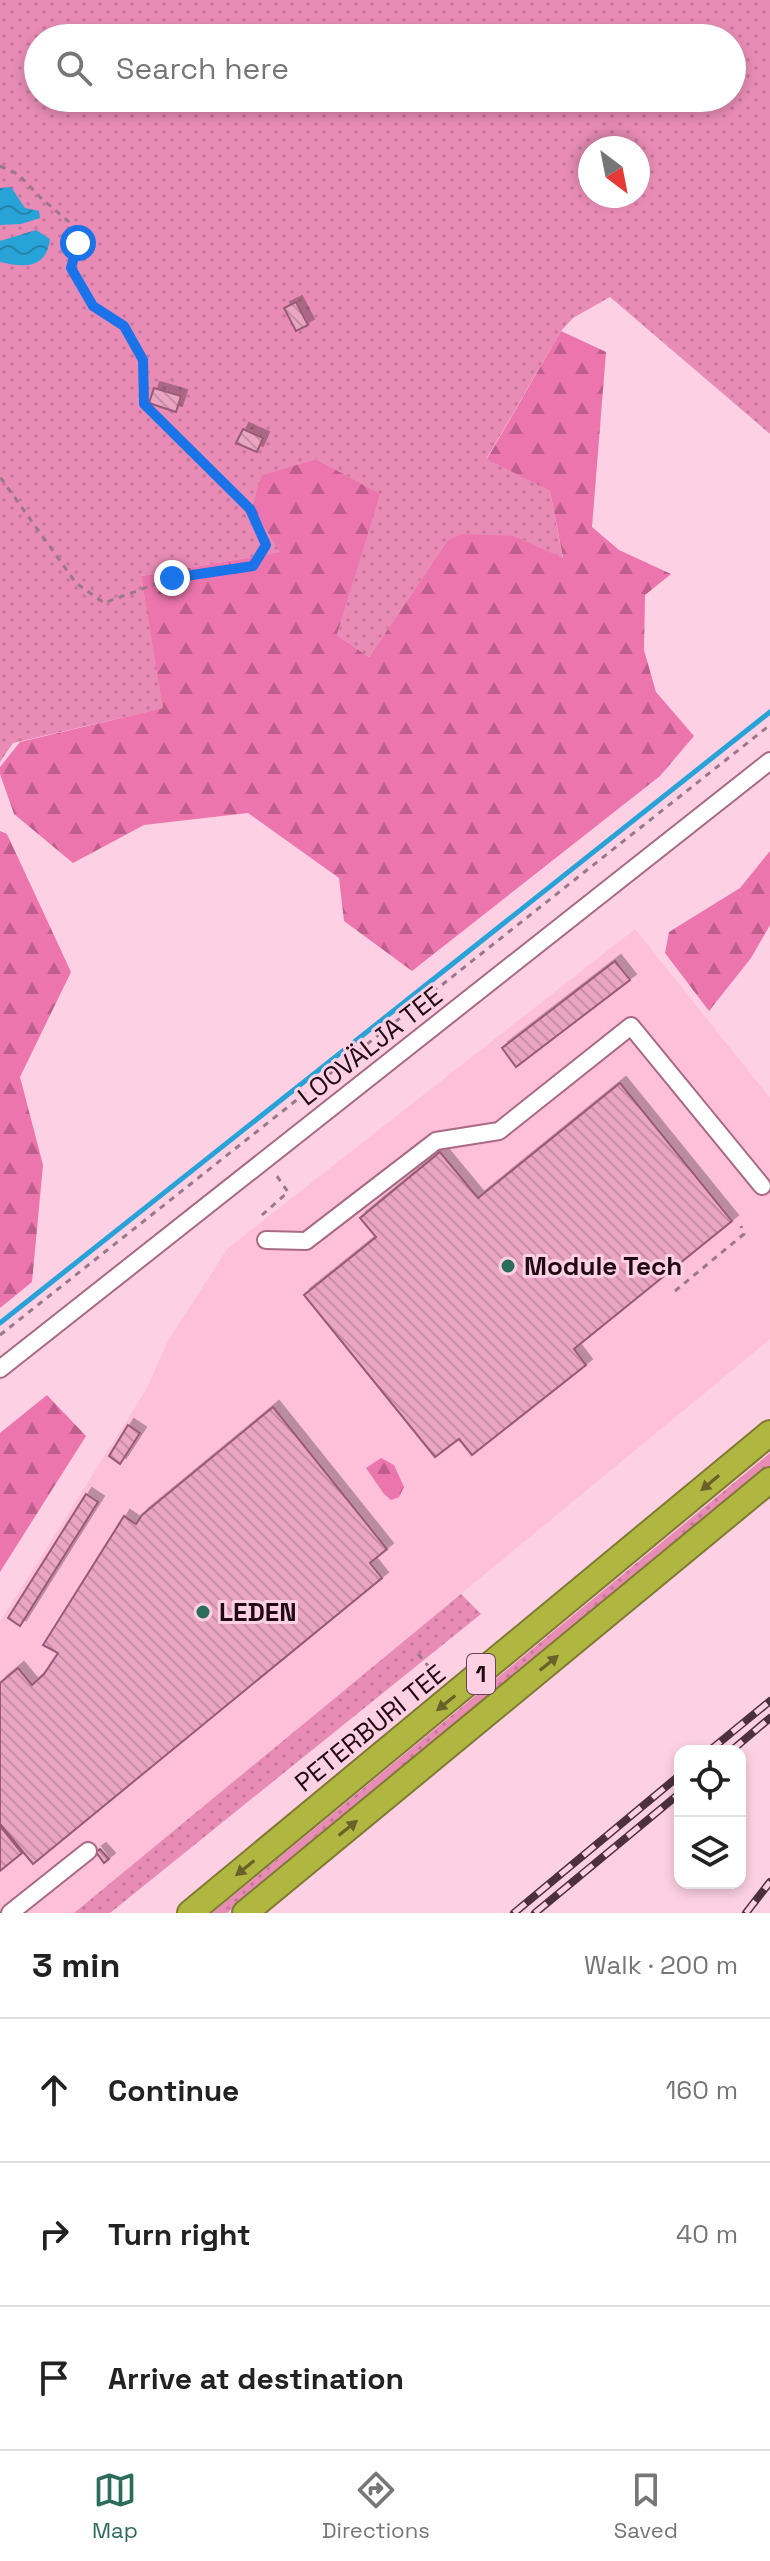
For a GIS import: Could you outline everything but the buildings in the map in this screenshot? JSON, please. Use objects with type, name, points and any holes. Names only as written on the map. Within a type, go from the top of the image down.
[{"type":"highway","name":"PETERBURI TEE","points":[[190,1913],[770,1433]]},
{"type":"highway","name":"1","points":[[245,1913],[770,1480]]},
{"type":"street","name":"LOOVÄLJA TEE","points":[[0,1369],[262,1156],[770,761]]},
{"type":"street","points":[[266,1240],[306,1241],[436,1141],[499,1131],[631,1026],[762,1186]]},
{"type":"street","points":[[10,1913],[88,1851]]},
{"type":"path","points":[[0,166],[18,174],[68,221],[78,243],[71,268],[93,306],[124,326],[143,360],[144,404],[250,509],[266,545],[253,566],[172,578],[104,603],[76,583],[0,477]]},
{"type":"path","points":[[0,1335],[770,725]]},
{"type":"path","points":[[247,1137],[288,1192],[262,1215]]},
{"type":"path","points":[[675,1291],[744,1234],[741,1226]]},
{"type":"path","points":[[418,1654],[454,1696]]},
{"type":"shaded area","points":[[0,0],[770,0],[770,434],[610,297],[573,318],[561,331],[487,458],[550,491],[563,559],[514,536],[447,541],[369,657],[337,635],[379,494],[316,459],[263,475],[252,507],[281,552],[141,576],[164,708],[13,743],[0,762]]},
{"type":"shaded area","points":[[635,929],[770,1098],[770,1339],[74,1913],[0,1913],[0,1622],[146,1390],[167,1343],[227,1249]]},
{"type":"shaded area","points":[[770,1453],[770,1467],[227,1913],[212,1913]]},
{"type":"shaded area","points":[[461,1594],[481,1614],[110,1913],[74,1913]]},
{"type":"green space","points":[[561,331],[606,352],[592,527],[619,550],[671,574],[645,595],[644,650],[656,692],[694,736],[660,776],[412,971],[344,921],[339,878],[248,813],[144,825],[73,863],[14,814],[0,767],[20,742],[163,708],[141,576],[280,552],[252,507],[262,475],[316,459],[380,494],[337,635],[369,657],[447,541],[462,534],[514,536],[563,558],[550,491],[487,459]]},
{"type":"green space","points":[[0,831],[7,834],[71,972],[20,1077],[43,1165],[32,1282],[0,1308]]},
{"type":"green space","points":[[770,851],[770,925],[751,958],[709,1011],[665,953],[669,932],[740,888]]},
{"type":"green space","points":[[47,1395],[86,1436],[0,1572],[0,1433]]},
{"type":"green space","points":[[381,1458],[394,1465],[404,1487],[399,1497],[391,1500],[366,1468]]},
{"type":"water","points":[[11,187],[25,208],[39,211],[40,218],[21,224],[0,225],[0,188]]},
{"type":"water","points":[[36,230],[50,239],[48,249],[39,261],[26,265],[0,262],[0,241]]},
{"type":"waterway","points":[[0,1323],[770,712]]},
{"type":"railway","points":[[716,1745],[770,1701]]},
{"type":"railway","points":[[738,1745],[770,1718]]},
{"type":"railway","points":[[514,1913],[674,1780]]},
{"type":"railway","points":[[535,1913],[674,1798]]},
{"type":"railway","points":[[746,1913],[770,1882]]},
{"type":"place","name":"Module Tech","points":[[508,1266]]},
{"type":"place","name":"LEDEN","points":[[203,1612]]},
{"type":"route","points":[[78,243],[71,268],[93,306],[124,326],[143,360],[144,404],[250,509],[266,545],[253,566],[172,578]]}]
